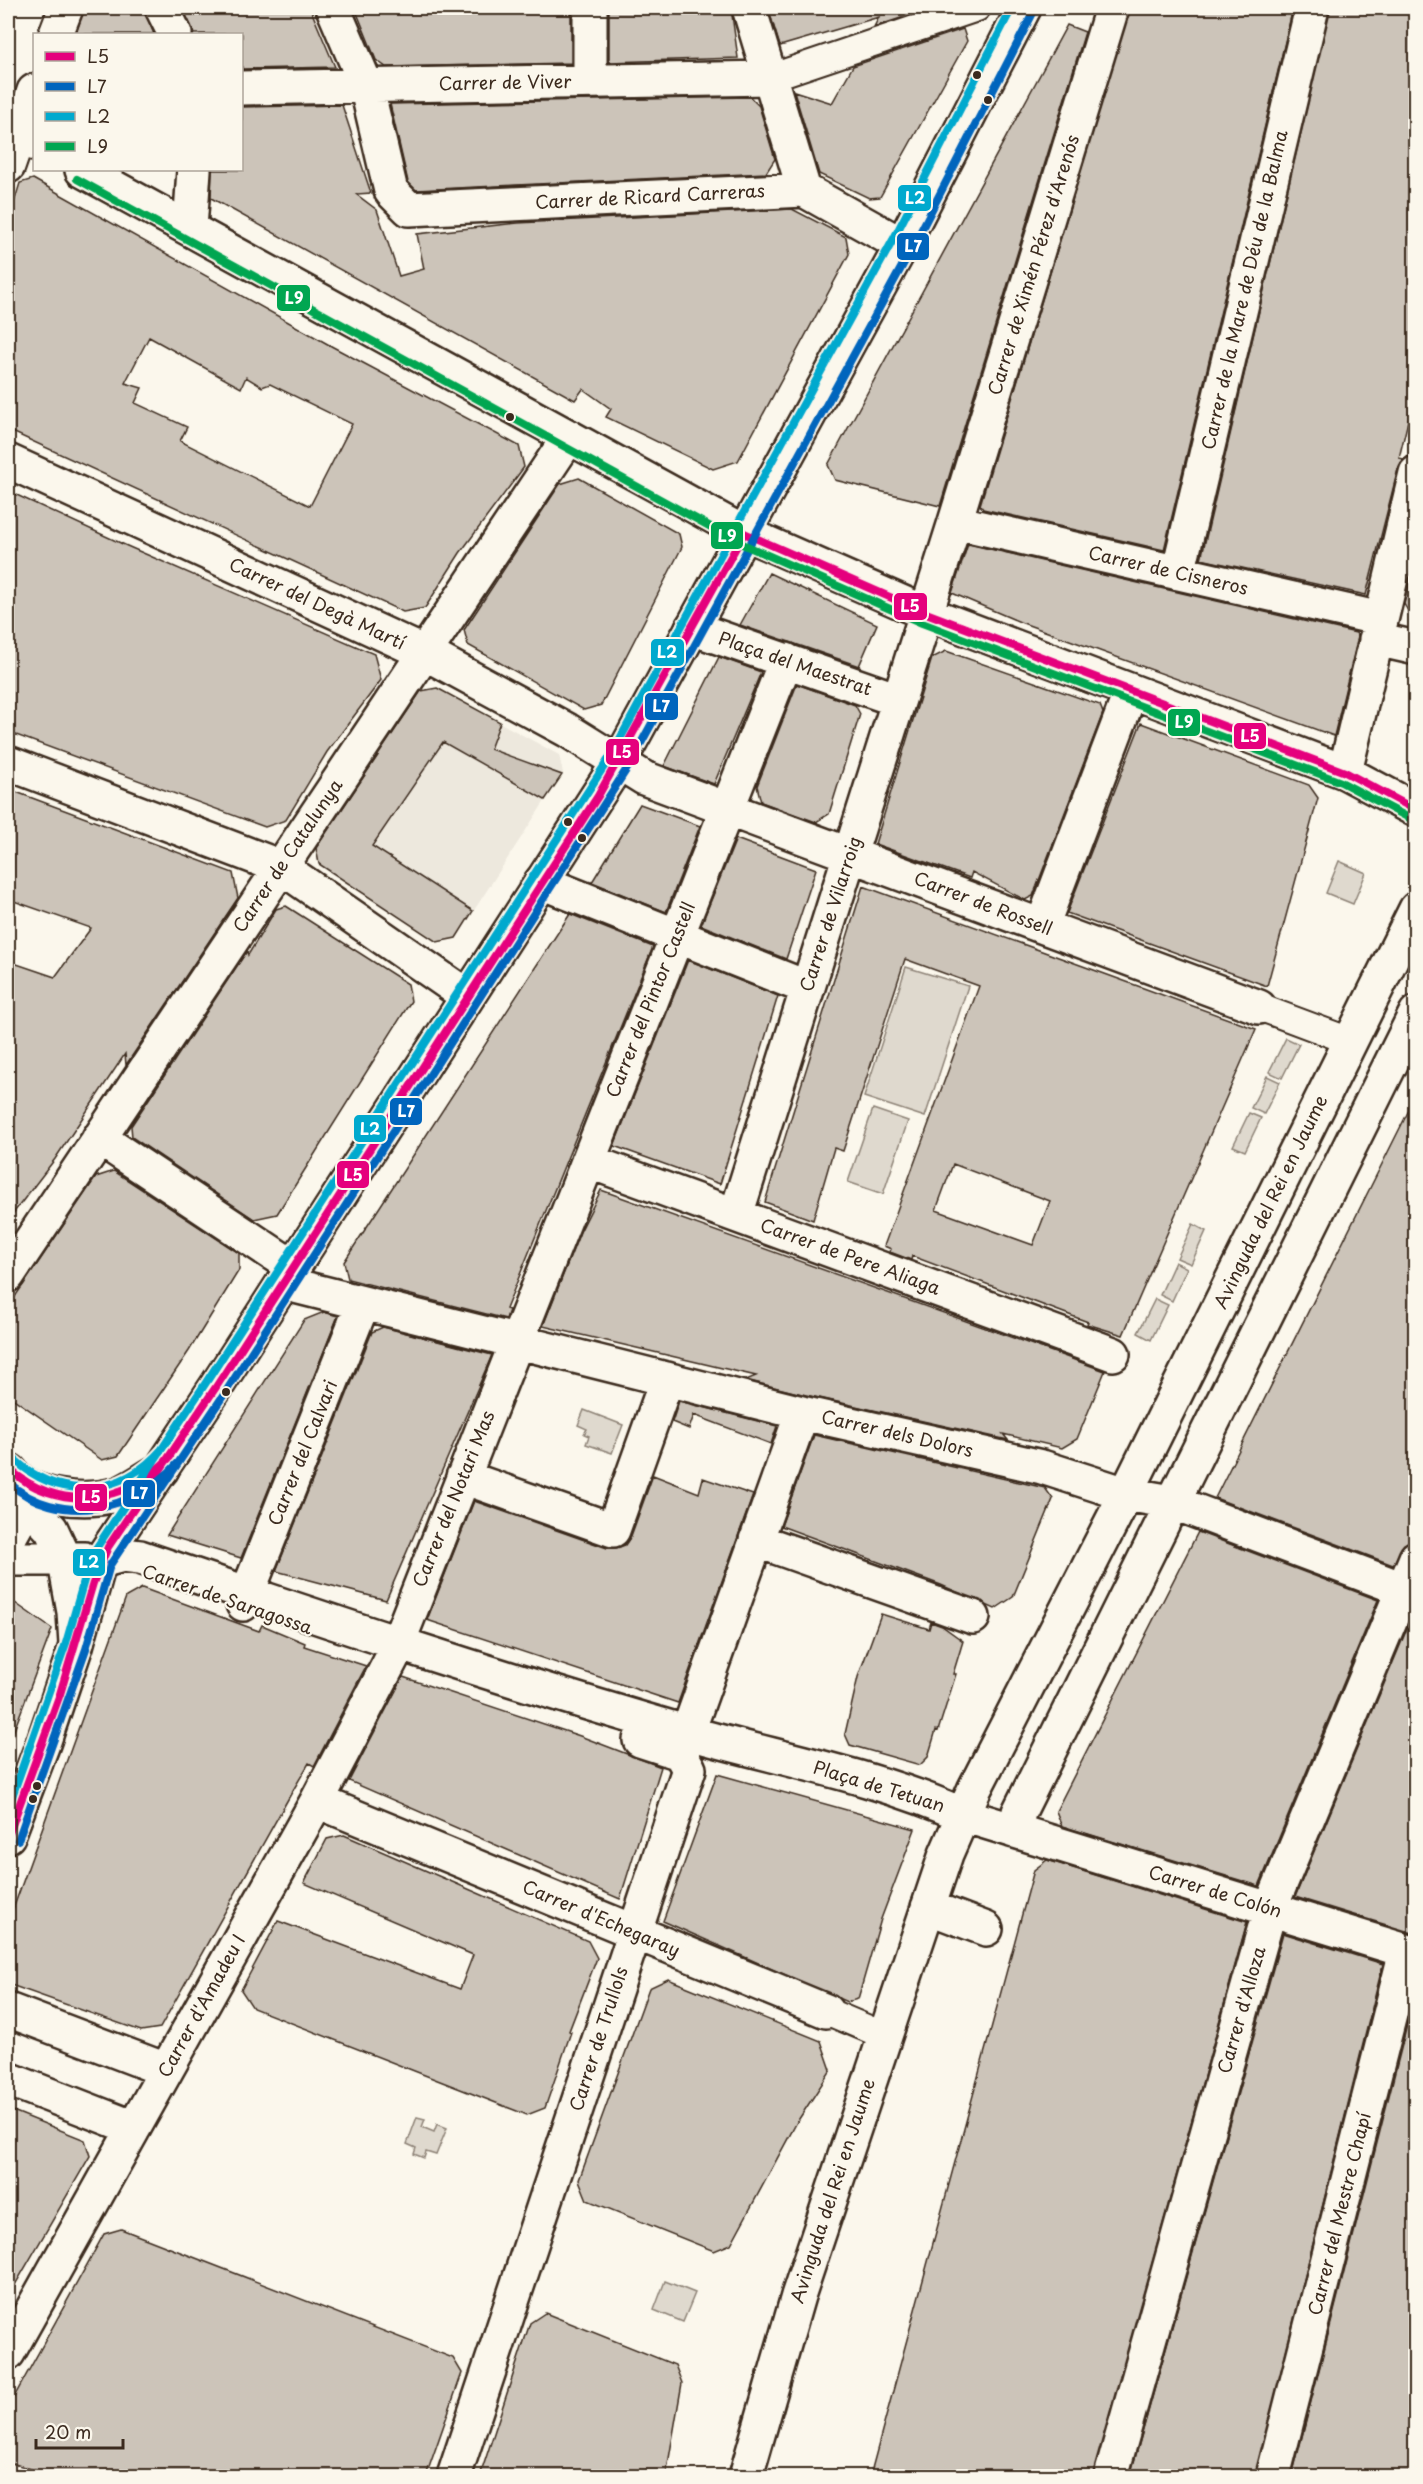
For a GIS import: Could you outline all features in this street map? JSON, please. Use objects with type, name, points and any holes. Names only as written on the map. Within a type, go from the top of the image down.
[{"type":"street","points":[[56,33],[66,8]]},
{"type":"street","points":[[162,8],[174,33]]},
{"type":"street","points":[[333,8],[366,86]]},
{"type":"street","points":[[590,8],[590,81]]},
{"type":"street","points":[[749,8],[804,190],[902,245]]},
{"type":"street","points":[[769,78],[977,8]]},
{"type":"street","points":[[8,1836],[44,1741],[76,1646],[100,1561],[162,1469],[619,762],[902,245],[1024,8]]},
{"type":"street","name":"Carrer de Ximén Pérez d'Arenós","points":[[955,522],[1112,8]]},
{"type":"street","name":"Carrer de la Mare de Déu de la Balma","points":[[1178,573],[1312,8]]},
{"type":"street","name":"Carrer de Viver","points":[[243,88],[769,78]]},
{"type":"street","name":"Carrer de Ricard Carreras","points":[[366,86],[390,191],[409,209],[804,190]]},
{"type":"street","points":[[8,166],[33,94]]},
{"type":"street","points":[[84,171],[744,533],[926,613],[1345,772],[1416,810]]},
{"type":"street","points":[[190,228],[194,171]]},
{"type":"street","name":"Carrer de Catalunya","points":[[8,1275],[569,437]]},
{"type":"street","name":"Carrer del Degà Martí","points":[[8,461],[424,653],[619,762]]},
{"type":"street","points":[[1345,772],[1416,473]]},
{"type":"street","points":[[926,613],[955,522]]},
{"type":"street","name":"Carrer de Cisneros","points":[[955,522],[1178,573],[1379,629]]},
{"type":"street","name":"Carrer de Vilarroig","points":[[736,1215],[926,613]]},
{"type":"street","name":"Plaça del Maestrat","points":[[692,628],[898,700]]},
{"type":"street","points":[[1379,629],[1416,648]]},
{"type":"street","name":"Carrer del Pintor Castell","points":[[517,1341],[786,660]]},
{"type":"street","points":[[1042,926],[1131,691]]},
{"type":"street","name":"Carrer de Rossell","points":[[619,762],[644,778],[1350,1041]]},
{"type":"street","points":[[8,763],[281,867],[467,996]]},
{"type":"street","points":[[541,882],[808,988]]},
{"type":"street","name":"Avinguda del Rei en Jaume","points":[[746,2476],[798,2296],[946,1854],[963,1815],[1126,1494],[1416,909]]},
{"type":"street","points":[[1014,1831],[1019,1812],[1049,1750],[1416,1013]]},
{"type":"street","name":"Carrer dels Dolors","points":[[99,1138],[288,1275],[363,1303],[802,1413],[1042,1467],[1126,1494]]},
{"type":"street","name":"Carrer de Pere Aliaga","points":[[588,1161],[1113,1354]]},
{"type":"street","name":"Carrer del Calvari","points":[[247,1594],[363,1303]]},
{"type":"street","name":"Carrer del Notari Mas","points":[[397,1644],[517,1341]]},
{"type":"street","points":[[463,1478],[613,1530],[667,1378]]},
{"type":"street","points":[[687,1745],[756,1540],[802,1413]]},
{"type":"street","points":[[14,1481],[32,1489],[62,1496],[94,1498],[118,1494],[162,1469]]},
{"type":"street","points":[[8,1540],[18,1522],[14,1481]]},
{"type":"street","points":[[14,1481],[51,1529],[64,1557],[74,1612],[76,1646]]},
{"type":"street","points":[[1126,1494],[1172,1502],[1408,1592]]},
{"type":"street","name":"Carrer de Saragossa","points":[[123,1526],[136,1538],[247,1594]]},
{"type":"street","points":[[756,1540],[973,1617]]},
{"type":"street","name":"Carrer de Saragossa","points":[[8,1559],[64,1557],[100,1561],[247,1594],[687,1745]]},
{"type":"street","name":"Carrer d'Alloza","points":[[1111,2476],[1270,1909],[1408,1592],[1416,1558]]},
{"type":"street","name":"Carrer d'Amadeu I","points":[[8,2353],[317,1801],[397,1644]]},
{"type":"street","points":[[1008,1725],[1024,1743],[1049,1750]]},
{"type":"street","name":"Plaça de Tetuan","points":[[687,1745],[925,1798],[963,1815],[1014,1831]]},
{"type":"street","name":"Carrer de Trullols","points":[[454,2476],[634,1933],[687,1745]]},
{"type":"street","name":"Carrer d'Echegaray","points":[[317,1801],[885,2036]]},
{"type":"street","name":"Carrer de Colón","points":[[1014,1831],[1411,1953]]},
{"type":"street","points":[[928,1907],[986,1929]]},
{"type":"street","name":"Carrer del Mestre Chapí","points":[[1273,2476],[1411,1953]]},
{"type":"street","points":[[8,2010],[166,2070]]},
{"type":"street","points":[[8,2079],[134,2128]]},
{"type":"shaded area","points":[[437,688],[559,755],[563,773],[456,938],[437,942],[316,848],[420,691]]},
{"type":"shaded area","points":[[1339,861],[1366,873],[1353,904],[1326,893]]},
{"type":"shaded area","points":[[906,967],[968,986],[925,1117],[864,1097]]},
{"type":"shaded area","points":[[1286,1038],[1299,1044],[1282,1078],[1269,1072]]},
{"type":"shaded area","points":[[1267,1076],[1280,1082],[1264,1114],[1251,1108]]},
{"type":"shaded area","points":[[873,1109],[908,1121],[883,1194],[848,1182]]},
{"type":"shaded area","points":[[1249,1113],[1261,1118],[1245,1151],[1233,1146]]},
{"type":"shaded area","points":[[1193,1224],[1206,1231],[1191,1264],[1177,1258]]},
{"type":"shaded area","points":[[1175,1262],[1187,1268],[1172,1301],[1160,1295]]},
{"type":"shaded area","points":[[1155,1299],[1168,1305],[1151,1340],[1138,1333]]},
{"type":"shaded area","points":[[584,1410],[623,1425],[612,1453],[586,1444],[589,1436],[584,1434],[587,1429],[578,1425]]},
{"type":"shaded area","points":[[417,2117],[425,2119],[422,2127],[434,2132],[437,2124],[447,2128],[436,2155],[426,2152],[424,2158],[414,2154],[416,2148],[407,2144]]},
{"type":"shaded area","points":[[665,2281],[695,2293],[683,2322],[654,2310]]},
{"type":"building","points":[[84,8],[143,8],[154,33],[76,33]]},
{"type":"building","points":[[183,8],[310,8],[335,67],[243,69],[243,33],[194,33]]},
{"type":"building","points":[[355,8],[571,8],[571,63],[386,67],[376,60]]},
{"type":"building","points":[[609,8],[731,8],[738,58],[609,62]]},
{"type":"building","points":[[768,8],[931,8],[874,27],[879,17],[780,46]]},
{"type":"building","points":[[1130,8],[1293,8],[1164,550],[983,509],[980,505]]},
{"type":"building","points":[[1330,8],[1416,8],[1416,388],[1399,458],[1404,459],[1398,469],[1366,595],[1201,559]]},
{"type":"building","points":[[1067,25],[1085,32],[940,506],[835,480],[828,465]]},
{"type":"building","points":[[963,29],[967,41],[880,197],[869,198],[819,174],[794,91],[832,103],[853,66]]},
{"type":"building","points":[[750,97],[759,106],[775,159],[766,173],[416,190],[408,182],[390,104]]},
{"type":"building","points":[[342,105],[371,193],[356,194],[377,210],[399,276],[424,269],[417,234],[518,223],[792,209],[846,237],[849,254],[738,461],[713,469],[606,417],[611,409],[583,389],[575,400],[211,198],[212,171],[243,171],[243,107]]},
{"type":"building","points":[[33,179],[333,347],[519,446],[524,467],[460,553],[425,608],[403,612],[8,430],[8,222],[20,183]],"holes":[[[149,337],[241,388],[246,377],[262,387],[270,384],[352,424],[310,506],[180,441],[187,427],[135,403],[142,388],[125,383]]]},
{"type":"building","points":[[579,478],[679,534],[682,547],[601,705],[584,710],[468,645],[464,630],[560,484]]},
{"type":"building","points":[[8,491],[127,546],[374,654],[381,680],[327,752],[286,820],[265,827],[8,732]]},
{"type":"building","points":[[968,544],[1356,633],[1358,637],[1334,736],[1020,622],[952,593]]},
{"type":"building","points":[[1416,556],[1416,625],[1404,604]]},
{"type":"building","points":[[769,573],[877,624],[859,666],[740,625]]},
{"type":"building","points":[[946,651],[1100,705],[1103,713],[1033,896],[1025,900],[972,872],[970,878],[875,844],[932,658]]},
{"type":"building","points":[[719,657],[761,672],[714,784],[664,766]]},
{"type":"building","points":[[797,684],[855,705],[860,714],[829,814],[816,822],[761,802],[757,786]]},
{"type":"building","points":[[437,688],[500,722],[490,749],[562,775],[545,800],[443,742],[372,846],[473,911],[456,938],[437,942],[319,864],[316,848],[421,691]]},
{"type":"building","points":[[1141,723],[1309,785],[1318,798],[1267,986],[1067,913]]},
{"type":"building","points":[[8,789],[233,873],[238,898],[126,1065],[125,1054],[55,1159],[8,1220],[8,961],[55,977],[91,928],[8,899]]},
{"type":"building","points":[[640,804],[700,826],[666,912],[592,882]]},
{"type":"building","points":[[736,839],[816,869],[786,959],[701,925]]},
{"type":"building","points":[[863,886],[1256,1029],[1123,1335],[1087,1324],[1088,1322],[912,1256],[911,1260],[890,1252],[891,1249],[884,1246],[979,986],[905,959],[843,1151],[834,1148],[813,1220],[765,1202]],"holes":[[[953,1164],[1050,1201],[1033,1245],[936,1210]]]},
{"type":"building","points":[[286,906],[408,984],[411,1001],[277,1214],[254,1219],[132,1137],[131,1126],[247,951],[248,955],[276,909]]},
{"type":"building","points":[[570,914],[653,947],[506,1309],[509,1310],[506,1319],[348,1279],[344,1262]]},
{"type":"building","points":[[688,960],[778,996],[720,1184],[614,1146]]},
{"type":"building","points":[[1416,1096],[1416,1540],[1404,1544],[1393,1565],[1215,1498]]},
{"type":"building","points":[[114,1171],[239,1253],[239,1270],[189,1351],[118,1456],[102,1460],[8,1395],[8,1307],[96,1177]]},
{"type":"building","points":[[601,1190],[1105,1371],[1077,1439],[1062,1448],[1003,1434],[1008,1440],[806,1395],[746,1380],[756,1376],[543,1326],[580,1232]]},
{"type":"building","points":[[324,1312],[338,1316],[241,1558],[167,1535],[304,1320]]},
{"type":"building","points":[[383,1327],[492,1355],[386,1600],[276,1571],[372,1332]]},
{"type":"building","points":[[679,1401],[777,1426],[771,1444],[694,1415],[689,1429],[672,1422]]},
{"type":"building","points":[[814,1435],[1045,1488],[1053,1499],[1013,1597],[995,1609],[941,1585],[781,1526]]},
{"type":"building","points":[[653,1475],[699,1493],[703,1478],[753,1495],[678,1703],[427,1620],[474,1501],[607,1548],[616,1548],[625,1545],[631,1536]]},
{"type":"building","points":[[1198,1532],[1378,1600],[1259,1886],[1062,1826],[1056,1811]]},
{"type":"building","points":[[142,1588],[259,1631],[262,1625],[305,1643],[304,1646],[366,1666],[314,1766],[309,1763],[160,2028],[141,2031],[8,1984],[8,1923],[126,1597]]},
{"type":"building","points":[[8,1598],[52,1629],[10,1741],[8,1741]]},
{"type":"building","points":[[1414,1612],[1416,1612],[1416,1934],[1295,1897]]},
{"type":"building","points":[[881,1614],[929,1629],[931,1622],[942,1626],[963,1641],[953,1674],[956,1674],[938,1731],[936,1730],[928,1757],[920,1765],[850,1745],[845,1734],[858,1677]]},
{"type":"building","points":[[403,1677],[580,1736],[661,1767],[620,1899],[349,1781]]},
{"type":"building","points":[[717,1774],[915,1829],[881,1919],[858,1999],[847,2002],[663,1921]]},
{"type":"building","points":[[344,1835],[588,1941],[597,1958],[569,2031],[571,2032],[545,2108],[527,2115],[253,2008],[241,1990],[278,1921],[460,1989],[473,1955],[304,1883],[327,1839]]},
{"type":"building","points":[[1047,1860],[1247,1922],[1093,2476],[870,2476],[1034,1870]]},
{"type":"building","points":[[1283,1933],[1383,1964],[1255,2476],[1130,2476]]},
{"type":"building","points":[[668,1979],[821,2041],[831,2070],[797,2122],[731,2244],[714,2251],[587,2200],[579,2180],[649,1988]]},
{"type":"building","points":[[1416,1990],[1416,2476],[1292,2476]]},
{"type":"building","points":[[8,2109],[85,2140],[90,2156],[8,2297]]},
{"type":"building","points":[[121,2229],[453,2358],[462,2373],[426,2476],[54,2476],[8,2462],[8,2408],[104,2234]]},
{"type":"building","points":[[545,2313],[675,2365],[682,2383],[666,2476],[480,2476],[530,2323]]},
{"type":"transit line","name":"L2","points":[[8,1808],[66,1643],[91,1556],[207,1381],[610,757],[893,240],[1012,8]]},
{"type":"transit line","name":"L7","points":[[18,1840],[86,1649],[110,1565],[225,1393],[628,767],[911,250],[1033,13]]},
{"type":"transit line","name":"L9","points":[[77,179],[740,543],[922,623],[1341,782],[1411,819]]},
{"type":"transit line","name":"L5","points":[[744,533],[926,613],[1345,772],[1416,810]]},
{"type":"transit line","name":"L5","points":[[8,1836],[60,1694],[93,1583],[108,1547],[216,1387],[598,796],[744,533]]},
{"type":"transit line","name":"L2","points":[[15,1460],[33,1473],[52,1482],[71,1487],[91,1488],[110,1484],[129,1476],[162,1449]]},
{"type":"transit line","name":"L5","points":[[8,1468],[27,1482],[48,1492],[69,1497],[91,1497],[112,1493],[133,1485],[152,1473],[170,1457]]},
{"type":"transit line","name":"L7","points":[[8,1482],[28,1496],[50,1505],[73,1509],[96,1508],[141,1493],[178,1463]]}]
